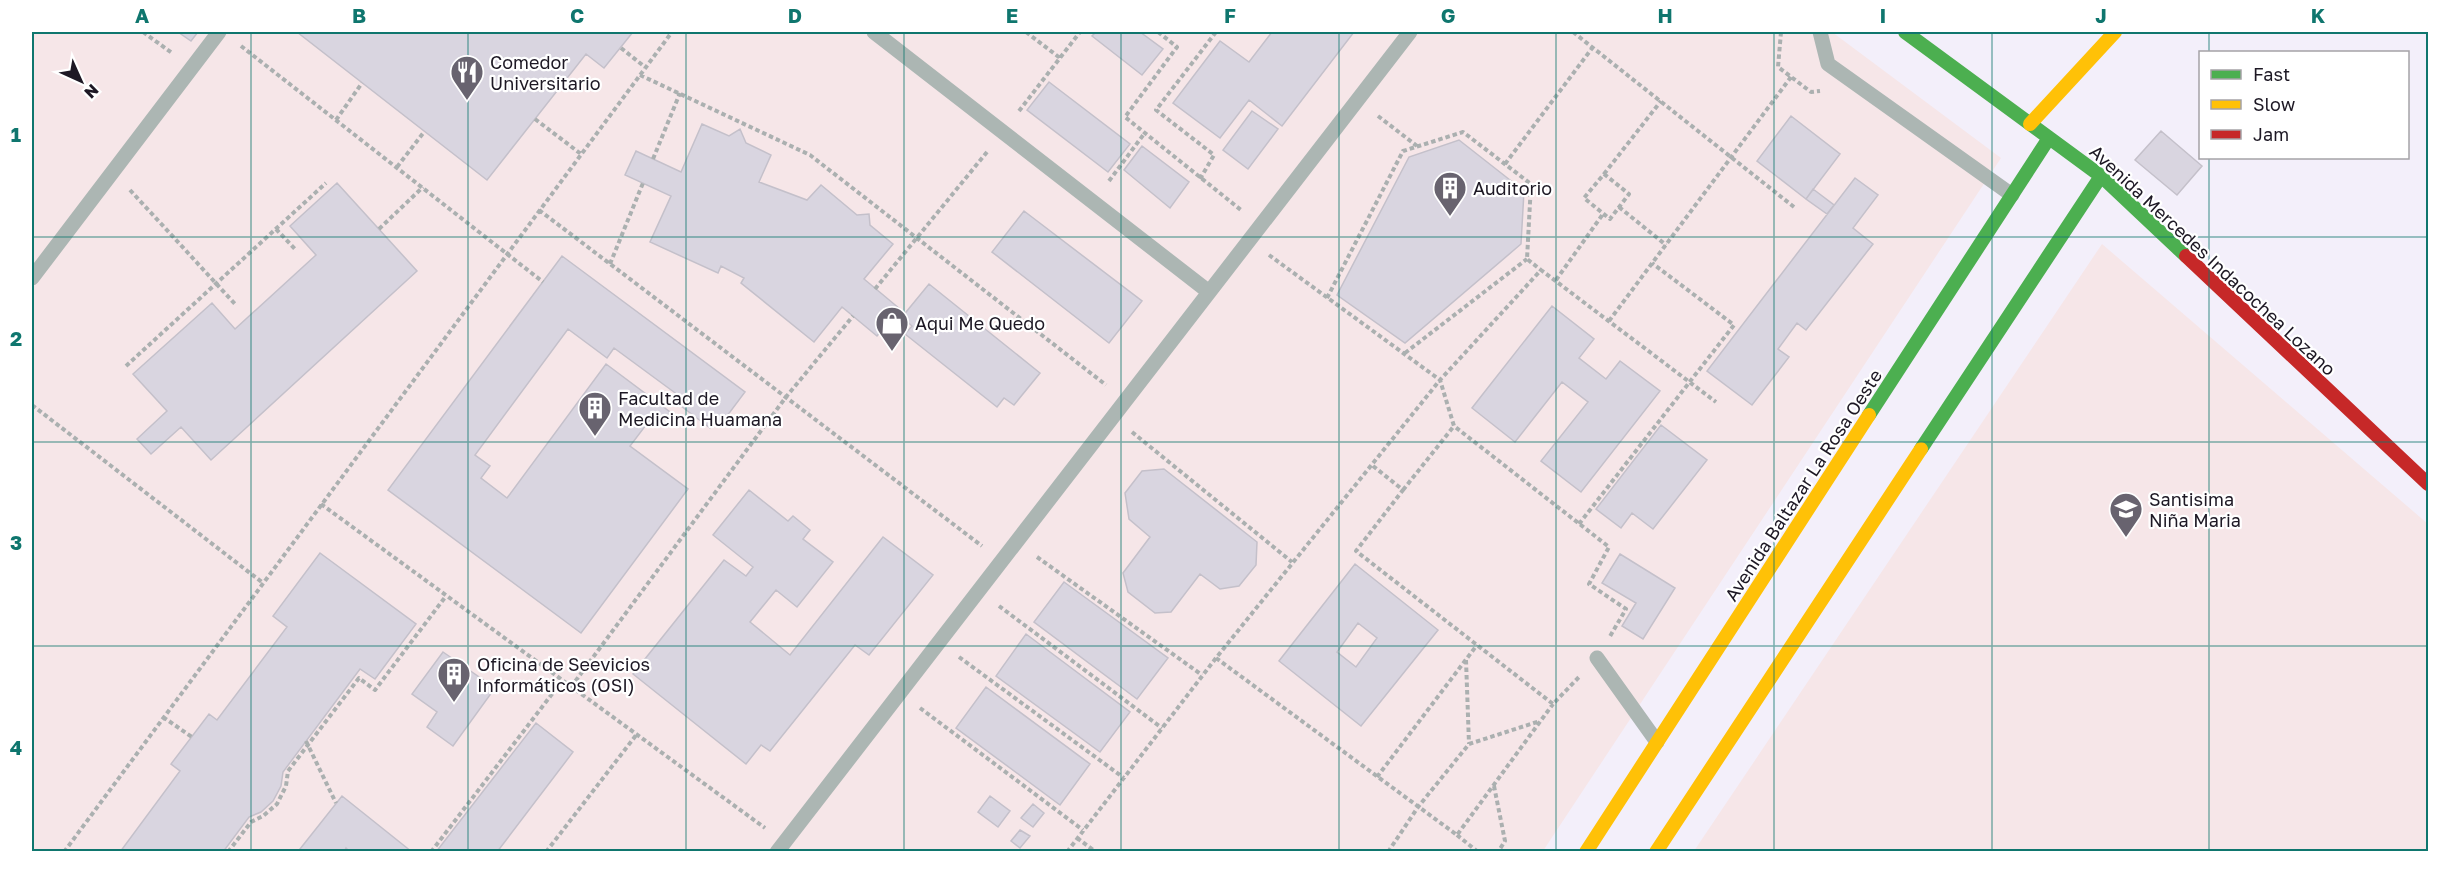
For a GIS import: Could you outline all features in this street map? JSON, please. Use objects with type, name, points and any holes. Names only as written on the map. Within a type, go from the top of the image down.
[{"type":"street","name":"Avenida Mercedes Indacochea Lozano","points":[[1905,32],[2101,176],[2428,484]]},
{"type":"street","points":[[2030,124],[2115,32]]},
{"type":"street","name":"Avenida Baltazar La Rosa Oeste","points":[[1586,852],[2049,138]]},
{"type":"street","points":[[1656,852],[2101,176]]},
{"type":"lane","points":[[874,32],[1209,292]]},
{"type":"lane","points":[[781,847],[1410,32]]},
{"type":"lane","points":[[1821,32],[1828,64],[2012,195]]},
{"type":"lane","points":[[32,278],[192,68],[225,35]]},
{"type":"lane","points":[[1597,658],[1657,742]]},
{"type":"path","points":[[143,32],[192,68]]},
{"type":"path","points":[[64,852],[672,32]]},
{"type":"path","points":[[1026,32],[1060,58]]},
{"type":"path","points":[[875,289],[1003,132],[1080,32]]},
{"type":"path","points":[[1158,32],[1177,48],[1125,117],[1260,226]]},
{"type":"path","points":[[1200,179],[1214,155],[1156,110],[1216,32]]},
{"type":"path","points":[[1573,32],[1794,207]]},
{"type":"path","points":[[225,35],[543,282]]},
{"type":"path","points":[[1505,164],[1593,47]]},
{"type":"path","points":[[621,48],[645,67]]},
{"type":"path","points":[[640,74],[810,156],[1126,400]]},
{"type":"path","points":[[1609,321],[1791,77]]},
{"type":"path","points":[[336,120],[362,83]]},
{"type":"path","points":[[653,159],[680,93]]},
{"type":"path","points":[[1358,100],[1418,146]]},
{"type":"path","points":[[1604,174],[1629,194],[1610,219],[1584,198],[1661,101]]},
{"type":"path","points":[[536,119],[581,154]]},
{"type":"path","points":[[397,167],[424,132]]},
{"type":"path","points":[[1327,298],[1403,151],[1463,132],[1531,184],[1527,259],[1405,353]]},
{"type":"path","points":[[1093,202],[1144,134]]},
{"type":"path","points":[[113,172],[235,304]]},
{"type":"path","points":[[126,366],[326,183]]},
{"type":"path","points":[[610,264],[643,183]]},
{"type":"path","points":[[379,229],[423,188]]},
{"type":"path","points":[[1619,207],[1666,245]]},
{"type":"path","points":[[539,210],[1002,561]]},
{"type":"path","points":[[1556,280],[1603,214]]},
{"type":"path","points":[[276,229],[295,249]]},
{"type":"path","points":[[1249,241],[1440,380],[1454,426],[1609,547],[1589,584],[1626,609],[1597,658],[1553,704],[1457,835]]},
{"type":"path","points":[[1527,259],[1716,402]]},
{"type":"path","points":[[1579,524],[1734,326],[1652,263]]},
{"type":"path","points":[[1067,852],[1202,675],[1292,562],[1373,466],[1440,380],[1541,270]]},
{"type":"path","points":[[571,687],[786,397],[853,316]]},
{"type":"path","points":[[32,405],[263,583]]},
{"type":"path","points":[[1113,417],[1292,562]]},
{"type":"path","points":[[1454,426],[1356,551],[1553,704]]},
{"type":"path","points":[[1373,466],[1403,490]]},
{"type":"path","points":[[321,504],[637,734],[781,847]]},
{"type":"path","points":[[1017,542],[1202,675]]},
{"type":"path","points":[[979,591],[1162,728]]},
{"type":"path","points":[[228,852],[251,822],[263,816],[277,804],[286,786],[288,771],[307,743],[359,678],[375,690],[446,596]]},
{"type":"path","points":[[939,643],[1124,778]]},
{"type":"path","points":[[1377,777],[1477,645]]},
{"type":"path","points":[[1216,658],[1478,852]]},
{"type":"path","points":[[1466,660],[1468,744]]},
{"type":"path","points":[[431,852],[562,681]]},
{"type":"path","points":[[900,693],[1083,830]]},
{"type":"path","points":[[163,717],[192,737]]},
{"type":"path","points":[[1388,852],[1418,807],[1468,744],[1540,721]]},
{"type":"path","points":[[546,852],[637,734]]},
{"type":"path","points":[[307,743],[336,803]]},
{"type":"path","points":[[1494,785],[1505,841],[1498,852]]},
{"type":"path","points":[[1077,838],[1096,852]]},
{"type":"shaded area","points":[[32,32],[1832,32],[2001,158],[1543,851],[32,851]]},
{"type":"shaded area","points":[[2102,244],[2428,524],[2428,851],[1694,851]]},
{"type":"building","points":[[178,32],[198,32],[191,41]]},
{"type":"building","name":"Comedor Universitario","points":[[297,32],[633,32],[604,68],[586,54],[487,180]]},
{"type":"building","points":[[1096,32],[1140,32],[1163,49],[1142,75],[1092,36]]},
{"type":"building","points":[[1272,32],[1354,32],[1282,126],[1249,100],[1220,138],[1173,103],[1220,41],[1249,62]]},
{"type":"building","points":[[1049,82],[1130,144],[1108,172],[1027,110]]},
{"type":"building","points":[[1252,111],[1278,129],[1248,169],[1223,150]]},
{"type":"building","points":[[1791,116],[1840,154],[1806,199],[1757,161]]},
{"type":"building","points":[[702,124],[729,136],[740,129],[746,143],[771,155],[759,182],[807,200],[821,185],[857,215],[869,214],[870,225],[893,244],[864,279],[900,309],[877,336],[842,307],[814,342],[741,283],[744,278],[721,266],[718,273],[650,242],[671,196],[625,175],[636,151],[681,172]]},
{"type":"building","points":[[2161,131],[2202,166],[2177,195],[2135,160]]},
{"type":"building","name":"Auditorio","points":[[1459,140],[1524,191],[1521,244],[1405,343],[1337,295],[1409,157]]},
{"type":"building","points":[[1142,146],[1189,182],[1170,208],[1124,170]]},
{"type":"building","points":[[1855,178],[1878,195],[1853,228],[1873,244],[1806,330],[1797,323],[1778,349],[1789,357],[1752,405],[1707,371]]},
{"type":"building","points":[[337,183],[417,271],[211,460],[181,427],[151,454],[137,439],[167,411],[133,374],[212,303],[235,329],[316,255],[290,226]]},
{"type":"building","points":[[1813,189],[1834,205],[1827,214],[1806,199]]},
{"type":"building","points":[[1024,211],[1142,301],[1109,343],[992,252]]},
{"type":"building","name":"Facultad de Medicina Huamana","points":[[562,256],[745,392],[721,424],[715,420],[710,428],[677,403],[682,398],[614,348],[607,358],[568,329],[475,455],[490,466],[481,478],[507,498],[606,364],[670,412],[661,424],[652,417],[630,446],[688,489],[581,633],[388,490]]},
{"type":"building","points":[[929,284],[1040,373],[1014,405],[1004,398],[997,407],[905,334],[912,326],[902,317]]},
{"type":"building","points":[[1552,306],[1594,339],[1579,358],[1606,379],[1620,361],[1660,391],[1581,492],[1541,461],[1588,402],[1562,382],[1515,442],[1472,408]]},
{"type":"building","points":[[1661,425],[1707,460],[1653,529],[1632,513],[1621,528],[1596,509]]},
{"type":"building","points":[[1164,469],[1257,542],[1256,565],[1239,586],[1220,589],[1200,574],[1171,612],[1155,613],[1128,592],[1123,573],[1150,537],[1129,519],[1125,493],[1142,471]]},
{"type":"building","points":[[749,490],[788,521],[793,516],[810,530],[803,539],[833,562],[797,607],[776,590],[750,622],[790,655],[883,537],[933,575],[869,655],[855,645],[770,751],[761,745],[746,764],[633,674],[724,560],[746,576],[753,567],[713,535]]},
{"type":"building","points":[[320,553],[416,624],[375,679],[360,669],[283,772],[281,786],[273,801],[261,812],[249,817],[223,852],[120,852],[180,771],[171,764],[209,714],[217,720],[287,627],[273,616]]},
{"type":"building","points":[[1620,554],[1675,588],[1643,639],[1622,626],[1636,603],[1602,583]]},
{"type":"building","points":[[1355,564],[1438,630],[1361,726],[1279,661]],"holes":[[[1358,623],[1377,638],[1356,667],[1337,652]]]},
{"type":"building","points":[[1064,582],[1168,658],[1137,699],[1034,622]]},
{"type":"building","points":[[1026,634],[1130,712],[1100,752],[996,676]]},
{"type":"building","name":"Oficina de Seevicios Informáticos (OSI)","points":[[443,652],[495,688],[453,746],[427,727],[437,712],[412,694]]},
{"type":"building","points":[[986,687],[1090,764],[1060,805],[956,728]]},
{"type":"building","points":[[536,723],[573,752],[497,852],[436,852]]},
{"type":"building","points":[[342,796],[412,852],[350,852],[346,848],[344,852],[303,852],[300,849]]},
{"type":"building","points":[[990,796],[1010,811],[998,827],[978,812]]},
{"type":"building","points":[[1033,804],[1044,813],[1033,827],[1021,818]]},
{"type":"building","points":[[1020,830],[1030,836],[1020,848],[1011,841]]},
{"type":"traffic: fast","points":[[1905,32],[2101,176],[2186,256]]},
{"type":"traffic: fast","points":[[1869,415],[2049,138]]},
{"type":"traffic: fast","points":[[1921,449],[2101,176]]},
{"type":"traffic: slow","points":[[2030,124],[2115,32]]},
{"type":"traffic: slow","points":[[1586,852],[1869,415]]},
{"type":"traffic: slow","points":[[1656,852],[1921,449]]},
{"type":"traffic: jam","points":[[2186,256],[2428,484]]},
{"type":"place","name":"Comedor Universitario","points":[[467,101]]},
{"type":"place","name":"Auditorio","points":[[1450,217]]},
{"type":"place","name":"Aqui Me Quedo","points":[[892,352]]},
{"type":"place","name":"Facultad de Medicina Huamana","points":[[595,437]]},
{"type":"place","name":"Santisima Niña Maria","points":[[2126,538]]},
{"type":"place","name":"Oficina de Seevicios Informáticos (OSI)","points":[[454,703]]}]
